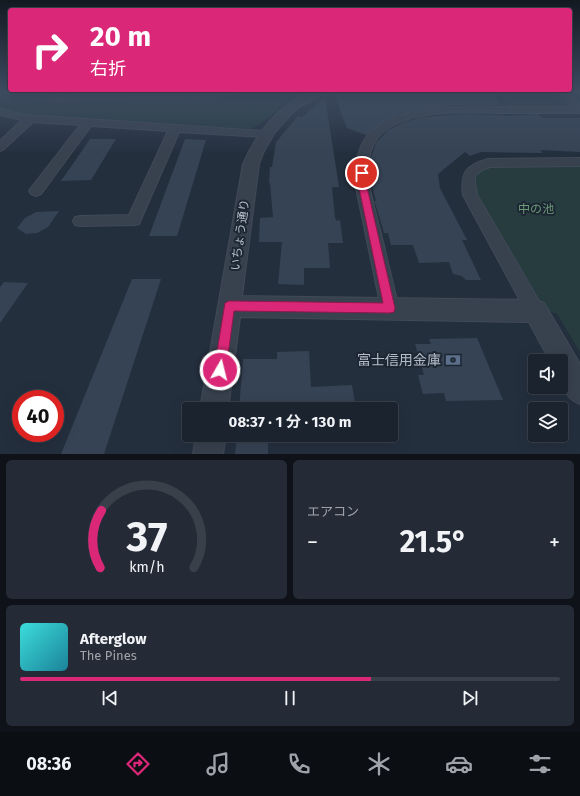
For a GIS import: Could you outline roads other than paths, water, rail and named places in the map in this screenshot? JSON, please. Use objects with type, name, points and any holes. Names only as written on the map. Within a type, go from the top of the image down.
[{"type":"street","points":[[1,112],[31,118],[266,134]]},
{"type":"street","name":"いちょう通り","points":[[215,402],[248,175],[256,152],[266,134],[286,112]]},
{"type":"street","points":[[390,308],[362,183],[362,162],[366,146],[374,135],[390,123],[410,115],[424,112]]},
{"type":"street","points":[[0,147],[31,118]]},
{"type":"street","points":[[36,191],[88,122]]},
{"type":"street","points":[[80,220],[134,220],[176,128]]},
{"type":"street","points":[[580,162],[488,163],[478,167],[469,175],[468,184],[470,195],[580,390]]},
{"type":"street","points":[[229,306],[536,311]]},
{"type":"street","points":[[208,454],[210,442]]},
{"type":"place","name":"富士信用金庫","points":[[453,360]]},
{"type":"park label","name":"中の池","points":[[536,209]]}]
